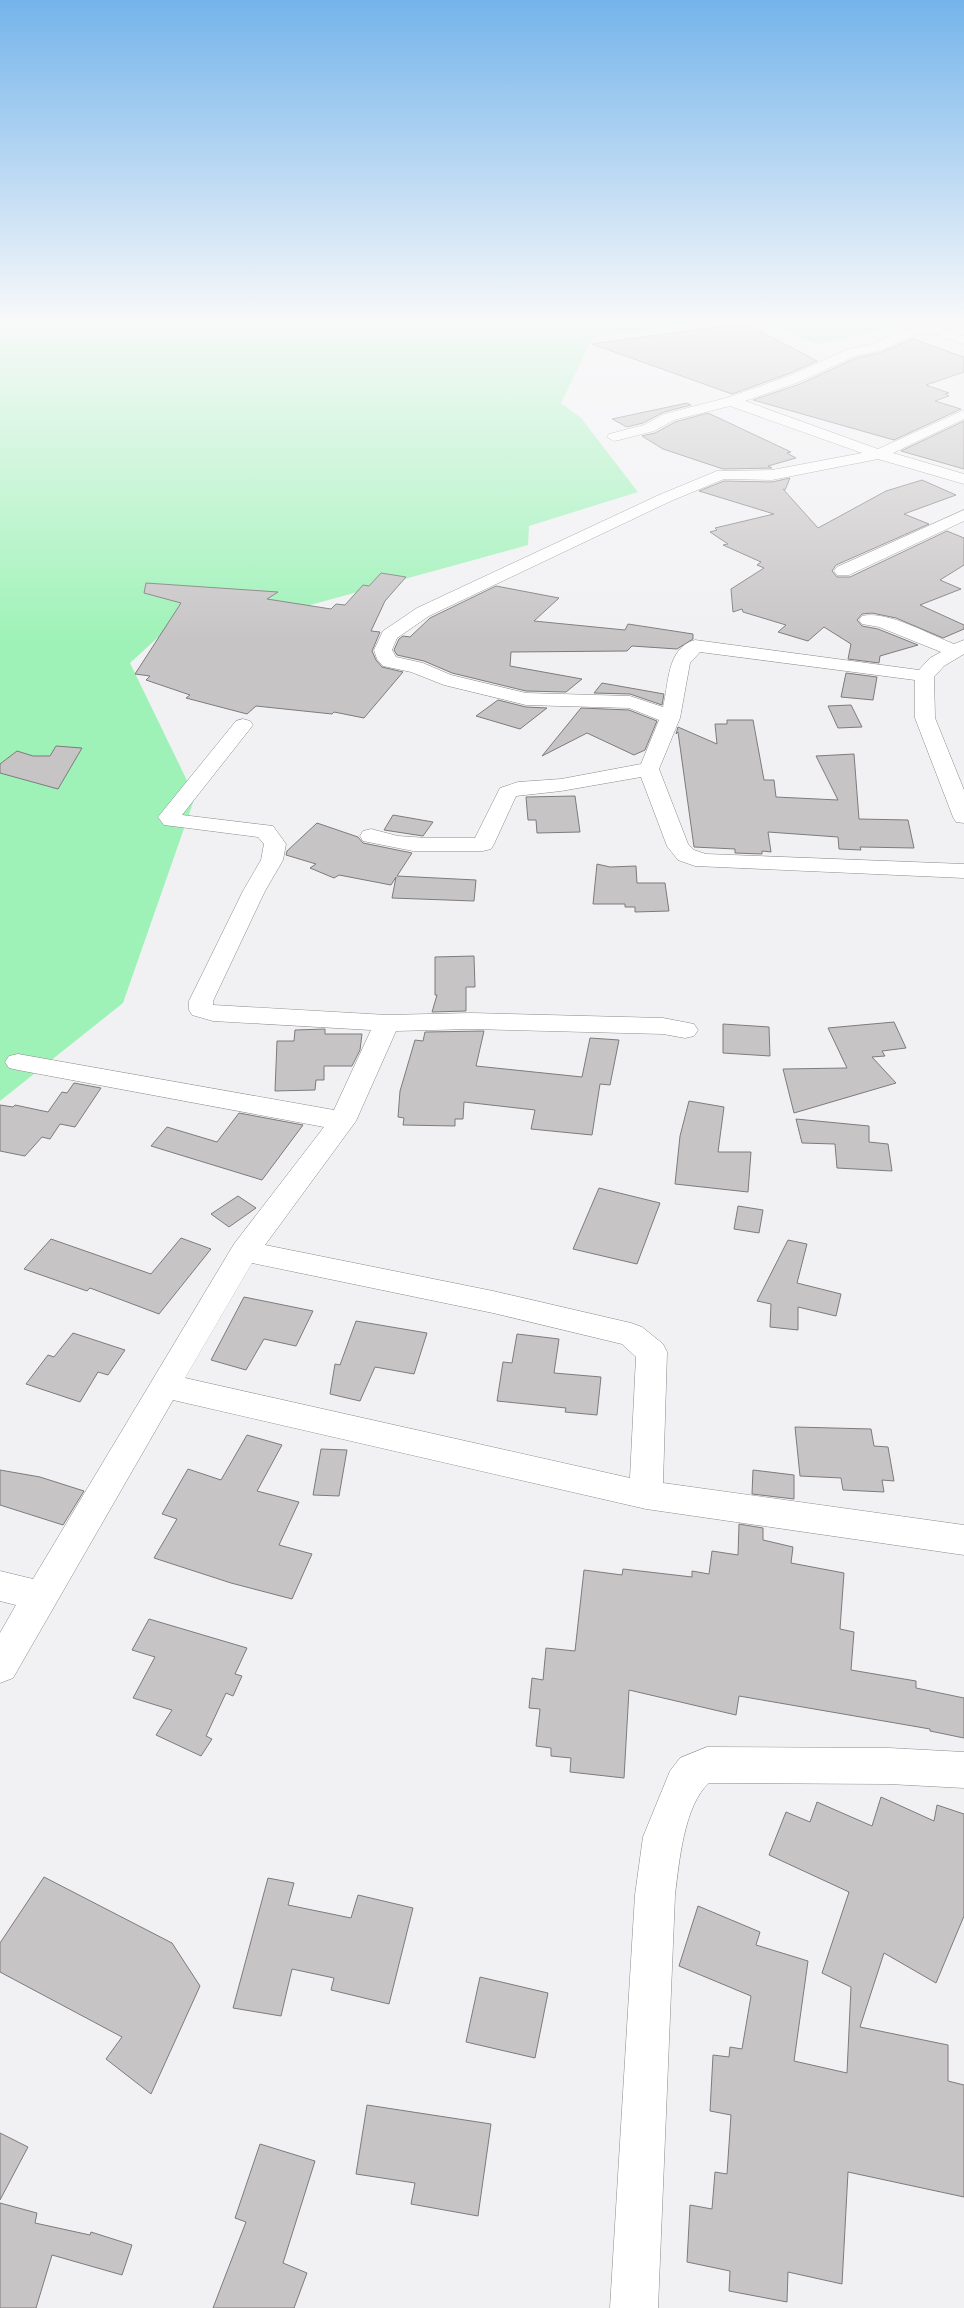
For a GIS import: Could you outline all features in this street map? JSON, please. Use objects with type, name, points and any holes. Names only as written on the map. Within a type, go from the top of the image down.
[{"type":"street","points":[[614,437],[652,427]]},
{"type":"street","points":[[804,427],[879,454],[964,479]]},
{"type":"street","points":[[670,718],[630,702],[526,699],[444,679],[416,668],[390,662],[383,650],[389,634],[423,612],[664,498],[722,474],[772,475],[879,454],[937,427]]},
{"type":"street","points":[[843,571],[964,515]]},
{"type":"street","points":[[868,620],[883,622],[959,649]]},
{"type":"street","points":[[924,676],[695,646],[681,662],[670,718],[649,769],[678,846],[691,858],[713,862],[964,872]]},
{"type":"street","points":[[959,649],[937,662],[924,676],[925,718],[964,817]]},
{"type":"street","points":[[243,725],[169,817],[172,820],[265,831],[275,844],[272,860],[254,891],[201,1001],[199,1009],[212,1013],[387,1023],[481,1022],[663,1026],[685,1030]]},
{"type":"street","points":[[371,836],[389,842],[446,846],[483,844],[507,792],[518,788],[561,785],[649,769]]},
{"type":"street","points":[[0,1666],[244,1251],[343,1121],[387,1023]]},
{"type":"street","points":[[18,1062],[343,1121]]},
{"type":"street","points":[[244,1251],[493,1302],[632,1335],[652,1352],[646,1495]]},
{"type":"street","points":[[165,1386],[646,1495],[964,1540]]},
{"type":"street","points":[[0,1586],[41,1596]]},
{"type":"street","points":[[634,2308],[655,1895],[663,1837],[684,1784],[694,1771],[707,1765],[890,1766],[964,1770]]},
{"type":"green space","points":[[0,427],[588,427],[638,492],[529,526],[528,545],[241,624],[166,630],[130,663],[195,797],[123,1003],[0,1101]]},
{"type":"building","points":[[666,427],[737,427],[791,452],[787,453],[796,458],[768,466],[772,468],[723,469],[663,449],[642,436],[655,433]]},
{"type":"building","points":[[847,427],[923,427],[894,440]]},
{"type":"building","points":[[952,427],[964,427],[964,469],[901,451]]},
{"type":"building","points":[[790,478],[785,490],[783,489],[818,528],[886,491],[922,480],[956,495],[904,514],[929,524],[836,565],[832,571],[837,577],[850,577],[947,531],[964,538],[964,565],[940,580],[961,589],[920,605],[964,625],[964,629],[943,638],[896,618],[872,613],[862,614],[857,620],[862,626],[878,629],[918,645],[880,656],[879,663],[848,659],[851,644],[824,627],[808,641],[778,632],[786,625],[743,612],[742,609],[733,612],[731,589],[764,568],[757,565],[761,562],[723,545],[728,544],[710,532],[717,530],[715,528],[774,514],[699,491],[724,481],[772,482]]},
{"type":"building","points":[[381,573],[406,577],[385,601],[371,631],[380,632],[372,651],[382,667],[403,672],[364,718],[334,712],[332,714],[256,706],[247,714],[186,698],[190,695],[146,680],[150,676],[135,674],[181,603],[144,593],[146,583],[278,592],[267,599],[331,609],[336,604],[345,605],[363,585],[369,586]]},
{"type":"building","points":[[496,586],[559,598],[534,621],[625,630],[628,624],[693,634],[693,639],[677,649],[632,646],[627,651],[511,652],[510,666],[582,679],[566,692],[526,691],[452,673],[424,661],[397,655],[394,650],[399,639],[403,636],[410,637],[430,618]]},
{"type":"building","points":[[846,673],[877,677],[873,700],[841,697]]},
{"type":"building","points":[[602,683],[664,694],[662,705],[630,694],[594,693]]},
{"type":"building","points":[[498,700],[526,707],[547,708],[520,729],[476,716]]},
{"type":"building","points":[[851,705],[862,727],[838,728],[828,706]]},
{"type":"building","points":[[581,708],[629,710],[657,721],[645,750],[634,755],[587,733],[542,756]]},
{"type":"building","points":[[727,720],[753,720],[764,780],[774,780],[776,797],[838,800],[816,756],[854,754],[859,819],[908,820],[914,848],[860,847],[861,850],[839,849],[838,837],[768,832],[771,852],[762,851],[762,854],[735,853],[735,849],[694,847],[678,732],[676,734],[678,727],[717,744],[715,724],[727,724]]},
{"type":"building","points":[[56,746],[82,748],[58,789],[0,773],[0,764],[17,751],[33,756],[50,756]]},
{"type":"building","points":[[575,796],[580,832],[537,833],[536,820],[528,820],[526,797]]},
{"type":"building","points":[[393,815],[433,822],[423,836],[384,830]]},
{"type":"building","points":[[317,823],[358,837],[363,843],[412,853],[397,876],[476,880],[474,901],[392,898],[396,877],[391,885],[339,875],[334,878],[310,868],[316,864],[286,855],[287,851]]},
{"type":"building","points":[[597,864],[610,867],[636,866],[637,883],[665,883],[669,911],[635,912],[635,907],[625,907],[625,904],[593,904]]},
{"type":"building","points":[[474,956],[475,987],[466,987],[466,1011],[432,1012],[437,995],[435,995],[435,957]]},
{"type":"building","points":[[894,1022],[906,1048],[882,1051],[885,1056],[872,1057],[896,1083],[794,1113],[783,1069],[847,1068],[828,1028]]},
{"type":"building","points":[[723,1024],[769,1027],[770,1056],[723,1053]]},
{"type":"building","points":[[325,1029],[325,1034],[362,1034],[360,1050],[352,1066],[324,1066],[324,1080],[316,1080],[315,1090],[275,1091],[277,1041],[294,1041],[295,1030]]},
{"type":"building","points":[[484,1031],[476,1066],[582,1077],[590,1038],[619,1040],[610,1085],[600,1084],[592,1135],[531,1129],[535,1110],[464,1102],[463,1119],[455,1119],[455,1126],[403,1125],[404,1118],[398,1117],[400,1091],[415,1040],[423,1041],[425,1032]]},
{"type":"building","points":[[74,1083],[101,1088],[75,1127],[60,1124],[50,1139],[42,1137],[25,1156],[0,1151],[0,1105],[13,1107],[15,1105],[48,1112],[62,1092],[67,1093]]},
{"type":"building","points":[[689,1101],[724,1107],[718,1152],[751,1152],[748,1192],[675,1184],[680,1136]]},
{"type":"building","points":[[239,1113],[303,1125],[262,1180],[151,1146],[167,1127],[217,1142]]},
{"type":"building","points":[[796,1119],[869,1126],[869,1142],[888,1144],[892,1171],[837,1168],[835,1144],[802,1143]]},
{"type":"building","points":[[599,1188],[660,1203],[637,1264],[573,1249]]},
{"type":"building","points":[[238,1196],[256,1208],[229,1227],[211,1214]]},
{"type":"building","points":[[738,1206],[763,1210],[759,1233],[734,1229]]},
{"type":"building","points":[[181,1238],[211,1249],[159,1314],[90,1288],[87,1291],[24,1269],[51,1239],[151,1274]]},
{"type":"building","points":[[788,1240],[807,1244],[797,1283],[841,1294],[836,1316],[798,1307],[798,1330],[770,1327],[771,1304],[757,1301]]},
{"type":"building","points":[[244,1297],[313,1311],[296,1346],[264,1339],[246,1370],[211,1360]]},
{"type":"building","points":[[356,1321],[427,1333],[414,1374],[375,1367],[360,1401],[330,1394],[335,1364],[340,1365]]},
{"type":"building","points":[[73,1333],[125,1350],[108,1375],[98,1372],[80,1402],[26,1384],[48,1355],[54,1357]]},
{"type":"building","points":[[517,1334],[559,1339],[554,1373],[601,1377],[597,1415],[565,1412],[566,1408],[497,1401],[503,1362],[512,1363]]},
{"type":"building","points":[[795,1427],[871,1429],[874,1446],[888,1447],[894,1481],[882,1480],[884,1492],[843,1490],[841,1478],[800,1476]]},
{"type":"building","points":[[247,1435],[282,1445],[257,1491],[299,1502],[279,1545],[312,1554],[292,1599],[231,1583],[154,1558],[177,1519],[162,1514],[188,1469],[221,1480]]},
{"type":"building","points":[[321,1449],[347,1450],[339,1496],[313,1495]]},
{"type":"building","points":[[0,1470],[40,1477],[84,1491],[63,1525],[0,1505]]},
{"type":"building","points":[[753,1470],[794,1475],[794,1499],[752,1494]]},
{"type":"building","points":[[739,1524],[763,1528],[763,1540],[793,1547],[791,1563],[844,1573],[840,1629],[854,1632],[851,1670],[916,1681],[916,1688],[964,1698],[964,1738],[930,1731],[930,1729],[739,1696],[736,1715],[629,1690],[624,1778],[570,1772],[571,1758],[551,1756],[551,1748],[536,1746],[540,1709],[529,1708],[532,1678],[543,1680],[546,1648],[575,1651],[584,1570],[622,1575],[623,1569],[692,1577],[692,1571],[709,1574],[712,1551],[738,1555]]},
{"type":"building","points":[[149,1619],[247,1648],[235,1674],[242,1676],[233,1696],[226,1693],[206,1736],[212,1739],[201,1756],[156,1735],[172,1710],[133,1698],[155,1657],[132,1650]]},
{"type":"building","points":[[881,1797],[934,1821],[937,1805],[964,1814],[964,1916],[936,1983],[884,1953],[860,2027],[948,2045],[948,2081],[964,2085],[964,2197],[848,2172],[842,2284],[788,2272],[787,2302],[729,2291],[730,2271],[687,2262],[690,2205],[712,2209],[715,2172],[727,2174],[731,2115],[710,2111],[713,2055],[729,2057],[730,2047],[742,2049],[751,1996],[679,1966],[698,1906],[760,1932],[756,1945],[808,1961],[794,2061],[847,2073],[851,1987],[822,1973],[849,1892],[769,1855],[786,1812],[810,1822],[817,1802],[872,1826]]},
{"type":"building","points":[[44,1877],[172,1943],[200,1986],[151,2094],[106,2059],[122,2037],[0,1972],[0,1943]]},
{"type":"building","points":[[268,1878],[294,1883],[288,1905],[351,1918],[358,1895],[413,1908],[389,2004],[331,1990],[334,1978],[292,1969],[281,2016],[233,2008]]},
{"type":"building","points":[[480,1977],[548,1993],[535,2058],[466,2042]]},
{"type":"building","points":[[367,2105],[491,2124],[478,2216],[411,2204],[415,2183],[356,2174]]},
{"type":"building","points":[[0,2133],[28,2147],[0,2200]]},
{"type":"building","points":[[260,2144],[315,2161],[283,2263],[307,2273],[294,2308],[213,2308],[246,2222],[235,2218]]},
{"type":"building","points":[[0,2203],[37,2213],[35,2223],[90,2235],[91,2232],[132,2245],[122,2275],[52,2255],[36,2308],[0,2308]]}]
